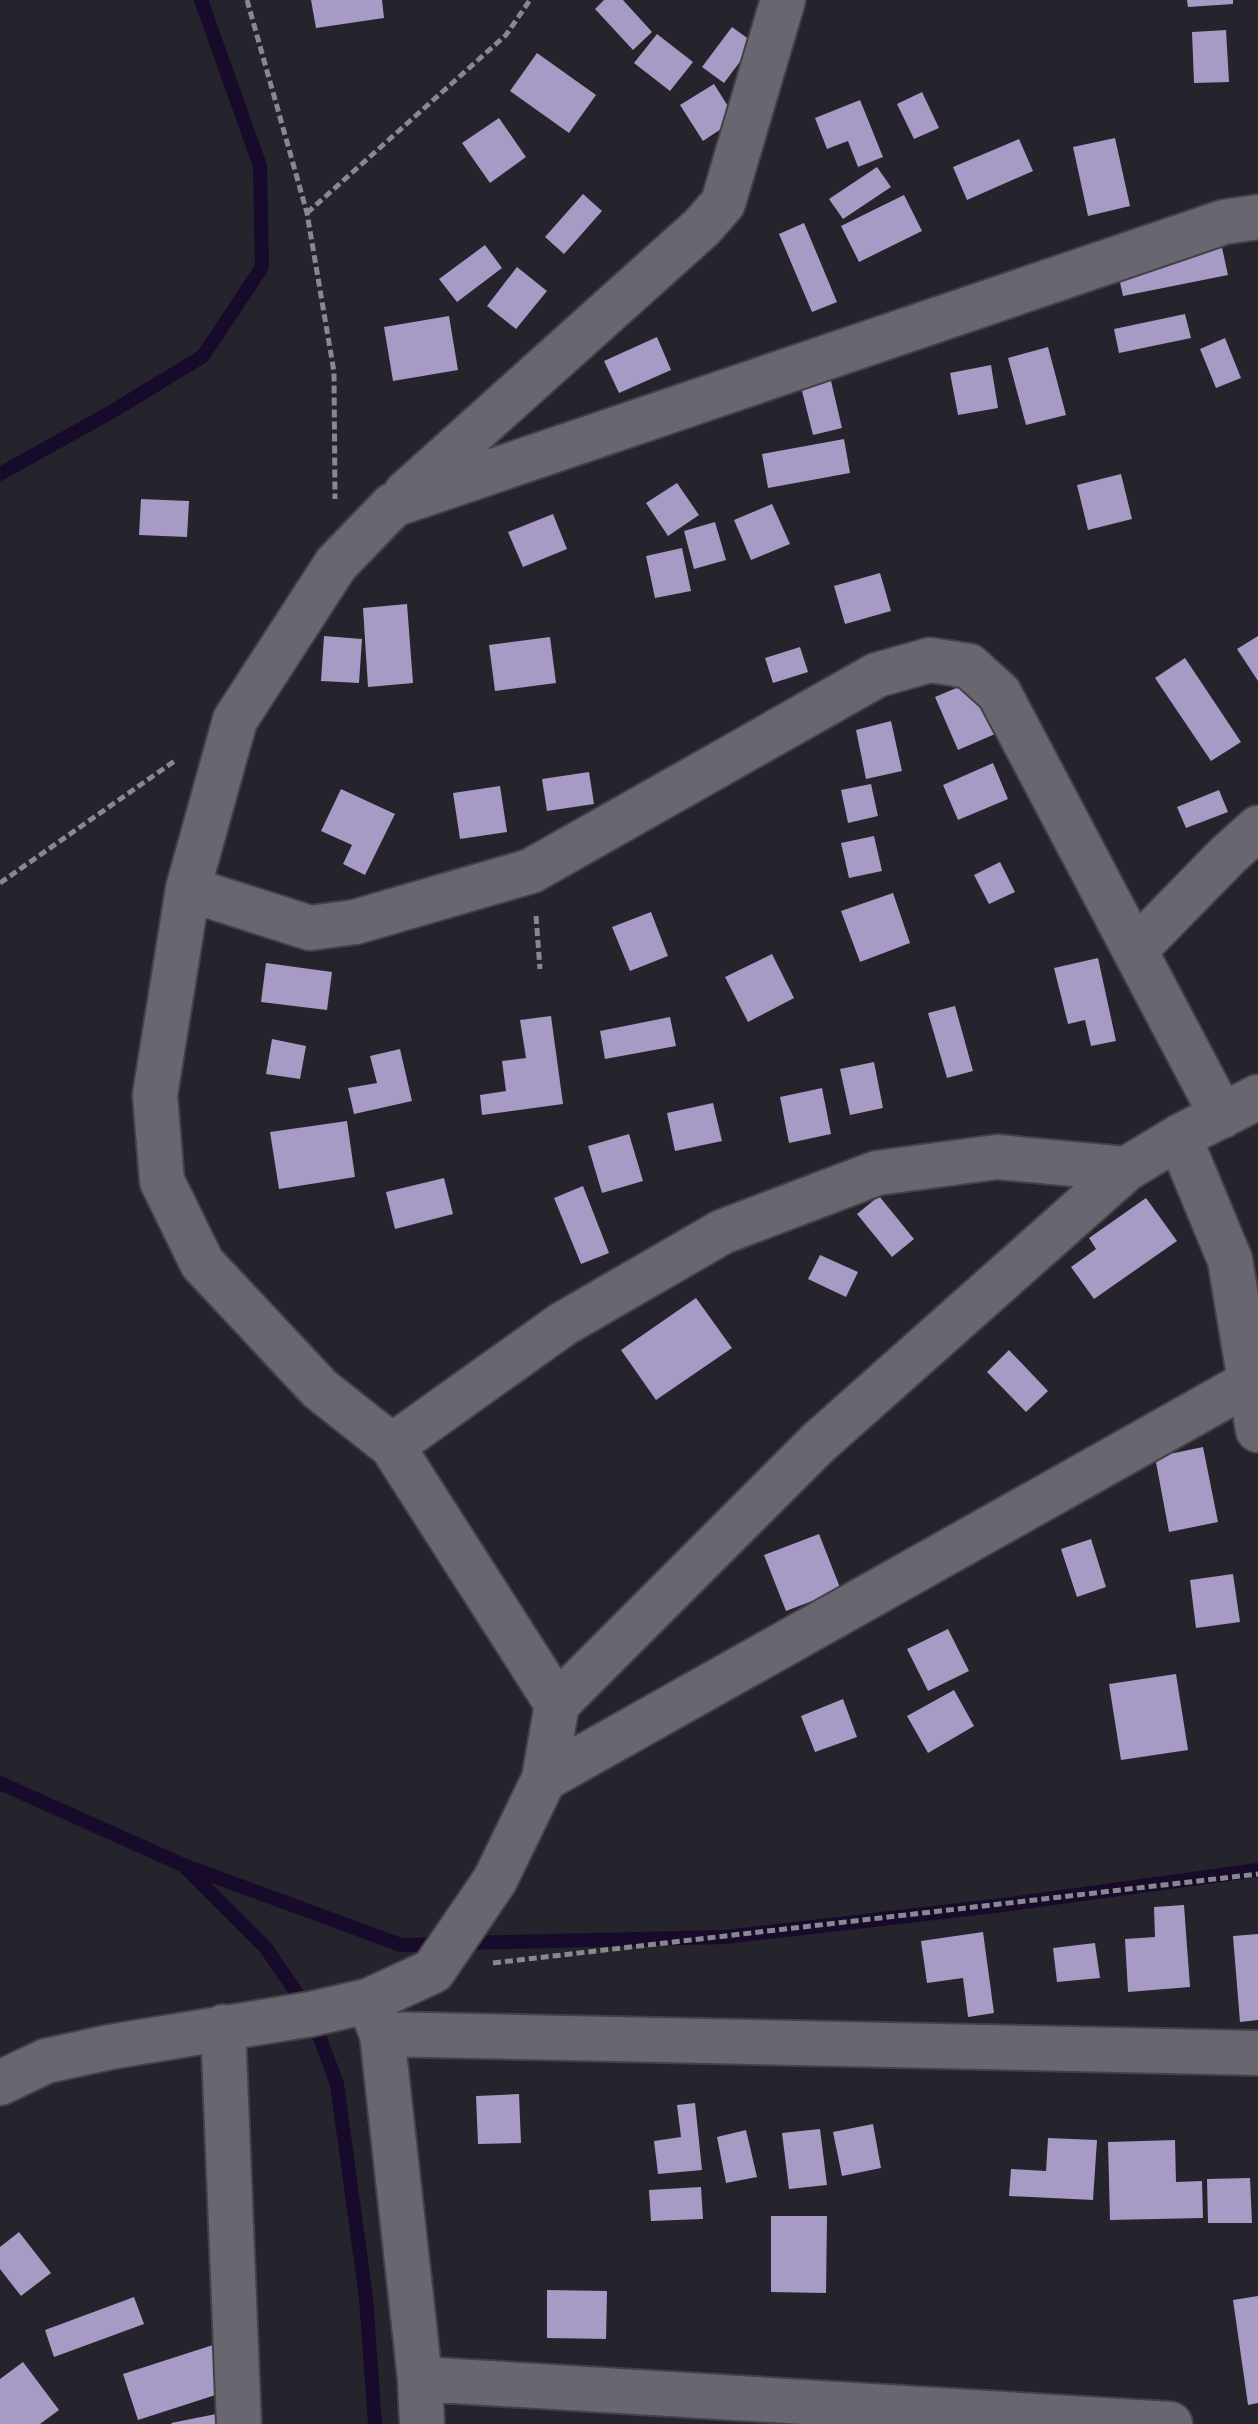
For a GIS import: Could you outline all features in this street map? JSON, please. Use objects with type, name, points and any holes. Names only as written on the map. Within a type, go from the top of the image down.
[{"type":"street","points":[[557,1704],[392,1446],[320,1389],[202,1263],[162,1181],[155,1095],[188,889],[235,720],[336,564],[393,505],[702,227],[723,203],[783,0]]},
{"type":"street","points":[[393,505],[1224,222],[1258,217]]},
{"type":"street","points":[[188,889],[310,928],[355,922],[531,871],[877,675],[930,660],[969,666],[999,693],[1135,950],[1240,1107],[1179,1137],[1126,1169],[818,1443],[557,1704],[544,1779],[495,1880],[433,1971],[375,2017]]},
{"type":"street","points":[[1135,950],[1258,828]]},
{"type":"street","points":[[1179,1137],[1244,1257],[1258,1430]]},
{"type":"street","points":[[392,1446],[563,1324],[722,1232],[877,1173],[997,1157],[1126,1169]]},
{"type":"street","points":[[544,1779],[1252,1381]]},
{"type":"street","points":[[0,2083],[46,2061],[223,2027],[311,2014],[1258,2053]]},
{"type":"street","points":[[375,2017],[420,2379],[422,2424]]},
{"type":"street","points":[[223,2027],[239,2424]]},
{"type":"street","points":[[420,2379],[1170,2424]]},
{"type":"path","points":[[247,0],[307,213],[334,372],[336,564]]},
{"type":"path","points":[[307,213],[506,35],[530,0]]},
{"type":"path","points":[[0,883],[235,720]]},
{"type":"path","points":[[531,871],[540,969]]},
{"type":"path","points":[[433,1971],[1258,1874]]},
{"type":"building","points":[[311,0],[382,0],[384,18],[316,28]]},
{"type":"building","points":[[604,0],[623,0],[652,32],[633,50],[595,9]]},
{"type":"building","points":[[1187,0],[1233,0],[1233,4],[1188,7]]},
{"type":"building","points":[[732,27],[754,43],[724,83],[702,67]]},
{"type":"building","points":[[1226,30],[1229,82],[1194,83],[1192,32]]},
{"type":"building","points":[[657,34],[693,62],[670,91],[634,63]]},
{"type":"building","points":[[537,53],[596,95],[569,133],[510,91]]},
{"type":"building","points":[[714,84],[736,119],[703,141],[680,105]]},
{"type":"building","points":[[922,92],[939,128],[914,139],[897,104]]},
{"type":"building","points":[[860,100],[883,157],[858,167],[848,141],[827,149],[815,118]]},
{"type":"building","points":[[499,118],[526,157],[490,183],[462,143]]},
{"type":"building","points":[[1115,138],[1130,206],[1088,216],[1073,147]]},
{"type":"building","points":[[1019,139],[1033,171],[967,200],[953,167]]},
{"type":"building","points":[[877,167],[891,187],[843,219],[829,199]]},
{"type":"building","points":[[583,194],[602,211],[564,254],[545,237]]},
{"type":"building","points":[[904,195],[922,231],[859,262],[841,226]]},
{"type":"building","points":[[804,223],[837,302],[812,312],[779,234]]},
{"type":"building","points":[[1221,243],[1228,275],[1123,296],[1116,264]]},
{"type":"building","points":[[485,245],[502,268],[457,302],[439,279]]},
{"type":"building","points":[[517,267],[547,291],[516,329],[487,306]]},
{"type":"building","points":[[1185,314],[1191,338],[1119,353],[1114,329]]},
{"type":"building","points":[[449,316],[458,370],[393,381],[384,327]]},
{"type":"building","points":[[657,337],[671,370],[619,393],[604,361]]},
{"type":"building","points":[[1225,338],[1241,378],[1216,388],[1200,349]]},
{"type":"building","points":[[1048,347],[1066,415],[1026,425],[1008,358]]},
{"type":"building","points":[[991,365],[998,408],[958,415],[950,373]]},
{"type":"building","points":[[828,368],[842,428],[813,435],[798,375]]},
{"type":"building","points":[[844,439],[850,473],[768,488],[762,454]]},
{"type":"building","points":[[1121,474],[1132,519],[1088,530],[1077,485]]},
{"type":"building","points":[[677,483],[699,515],[668,536],[646,503]]},
{"type":"building","points":[[141,499],[189,501],[187,537],[139,535]]},
{"type":"building","points":[[772,504],[790,544],[751,560],[734,520]]},
{"type":"building","points":[[553,514],[567,549],[523,567],[508,532]]},
{"type":"building","points":[[715,522],[726,560],[694,569],[684,531]]},
{"type":"building","points":[[682,548],[691,591],[655,598],[646,556]]},
{"type":"building","points":[[880,573],[891,611],[845,624],[834,586]]},
{"type":"building","points":[[407,604],[413,683],[368,687],[363,608]]},
{"type":"building","points":[[324,636],[362,639],[359,683],[321,681]]},
{"type":"building","points":[[1258,636],[1258,681],[1237,649]]},
{"type":"building","points":[[550,637],[556,683],[495,691],[489,645]]},
{"type":"building","points":[[800,647],[808,672],[773,683],[765,658]]},
{"type":"building","points":[[1185,658],[1241,742],[1211,761],[1155,678]]},
{"type":"building","points":[[973,681],[995,734],[958,750],[935,697]]},
{"type":"building","points":[[891,721],[902,771],[866,779],[856,730]]},
{"type":"building","points":[[993,763],[1008,799],[958,820],[943,785]]},
{"type":"building","points":[[589,772],[594,804],[547,811],[542,779]]},
{"type":"building","points":[[871,784],[878,816],[848,823],[841,790]]},
{"type":"building","points":[[500,786],[507,832],[460,839],[453,793]]},
{"type":"building","points":[[341,789],[395,814],[365,875],[343,864],[352,845],[321,831]]},
{"type":"building","points":[[1219,790],[1228,812],[1186,828],[1177,807]]},
{"type":"building","points":[[874,836],[882,871],[849,878],[841,843]]},
{"type":"building","points":[[1000,862],[1015,892],[989,904],[974,875]]},
{"type":"building","points":[[893,893],[910,943],[860,962],[841,911]]},
{"type":"building","points":[[651,912],[668,956],[630,971],[612,927]]},
{"type":"building","points":[[772,954],[794,998],[748,1022],[725,977]]},
{"type":"building","points":[[1098,958],[1116,1041],[1091,1046],[1085,1020],[1068,1024],[1054,968]]},
{"type":"building","points":[[266,963],[332,972],[327,1010],[261,1002]]},
{"type":"building","points":[[955,1006],[973,1071],[947,1078],[928,1013]]},
{"type":"building","points":[[551,1016],[563,1104],[482,1115],[480,1095],[506,1091],[502,1061],[526,1058],[520,1020]]},
{"type":"building","points":[[670,1017],[676,1046],[605,1059],[600,1031]]},
{"type":"building","points":[[272,1039],[306,1046],[300,1079],[266,1074]]},
{"type":"building","points":[[400,1049],[412,1101],[354,1114],[348,1088],[377,1083],[370,1056]]},
{"type":"building","points":[[874,1062],[883,1108],[850,1115],[840,1069]]},
{"type":"building","points":[[822,1088],[831,1134],[789,1143],[780,1097]]},
{"type":"building","points":[[713,1103],[722,1141],[675,1151],[667,1113]]},
{"type":"building","points":[[347,1121],[355,1177],[279,1189],[270,1132]]},
{"type":"building","points":[[629,1134],[643,1181],[602,1193],[588,1146]]},
{"type":"building","points":[[444,1178],[453,1214],[395,1229],[386,1192]]},
{"type":"building","points":[[583,1186],[609,1253],[581,1264],[554,1198]]},
{"type":"building","points":[[879,1196],[914,1239],[892,1257],[857,1214]]},
{"type":"building","points":[[1146,1198],[1177,1241],[1094,1299],[1071,1267],[1096,1249],[1089,1238]]},
{"type":"building","points":[[820,1255],[858,1272],[846,1297],[808,1279]]},
{"type":"building","points":[[696,1298],[732,1348],[656,1400],[621,1350]]},
{"type":"building","points":[[1009,1350],[1048,1391],[1026,1412],[987,1372]]},
{"type":"building","points":[[1203,1447],[1218,1522],[1169,1532],[1155,1457]]},
{"type":"building","points":[[819,1534],[841,1590],[786,1611],[764,1555]]},
{"type":"building","points":[[1091,1539],[1106,1587],[1077,1597],[1061,1549]]},
{"type":"building","points":[[1233,1574],[1240,1622],[1196,1628],[1190,1580]]},
{"type":"building","points":[[948,1629],[969,1671],[928,1691],[907,1649]]},
{"type":"building","points":[[1176,1674],[1188,1750],[1121,1760],[1109,1684]]},
{"type":"building","points":[[954,1690],[974,1726],[928,1753],[907,1716]]},
{"type":"building","points":[[843,1699],[857,1737],[815,1752],[801,1716]]},
{"type":"building","points":[[1184,1905],[1190,1987],[1128,1992],[1125,1939],[1155,1937],[1154,1907]]},
{"type":"building","points":[[983,1932],[994,2013],[968,2017],[963,1978],[927,1983],[921,1941]]},
{"type":"building","points":[[1258,1934],[1258,2020],[1240,2022],[1233,1936]]},
{"type":"building","points":[[1095,1943],[1100,1978],[1057,1982],[1053,1948]]},
{"type":"building","points":[[519,2094],[521,2143],[478,2144],[476,2096]]},
{"type":"building","points":[[695,2103],[702,2170],[658,2174],[654,2141],[681,2137],[677,2105]]},
{"type":"building","points":[[873,2124],[881,2168],[842,2176],[833,2132]]},
{"type":"building","points":[[820,2129],[827,2185],[789,2189],[782,2133]]},
{"type":"building","points":[[746,2130],[757,2177],[726,2183],[717,2137]]},
{"type":"building","points":[[1048,2138],[1097,2140],[1093,2200],[1009,2196],[1011,2169],[1046,2171]]},
{"type":"building","points":[[1175,2140],[1176,2182],[1202,2181],[1203,2218],[1110,2220],[1108,2142]]},
{"type":"building","points":[[1250,2178],[1252,2223],[1208,2223],[1207,2179]]},
{"type":"building","points":[[701,2187],[703,2219],[651,2221],[649,2190]]},
{"type":"building","points":[[771,2216],[827,2216],[826,2293],[771,2292]]},
{"type":"building","points":[[19,2232],[51,2273],[21,2296],[0,2269],[0,2247]]},
{"type":"building","points":[[547,2290],[607,2291],[606,2339],[547,2338]]},
{"type":"building","points":[[1258,2296],[1258,2403],[1248,2405],[1233,2300]]},
{"type":"building","points":[[134,2297],[144,2324],[54,2357],[45,2330]]},
{"type":"building","points":[[216,2344],[231,2390],[138,2420],[123,2374]]},
{"type":"building","points":[[23,2362],[59,2410],[40,2424],[0,2424],[0,2379]]},
{"type":"building","points":[[216,2414],[218,2424],[171,2423]]},
{"type":"waterway","points":[[0,474],[203,356],[262,267],[260,166],[201,0]]},
{"type":"waterway","points":[[0,1783],[183,1865],[266,1948],[311,2014],[337,2084],[366,2298],[375,2424]]},
{"type":"waterway","points":[[183,1865],[401,1945],[442,1944]]},
{"type":"waterway","points":[[463,1943],[725,1937],[1003,1905],[1258,1870]]}]
